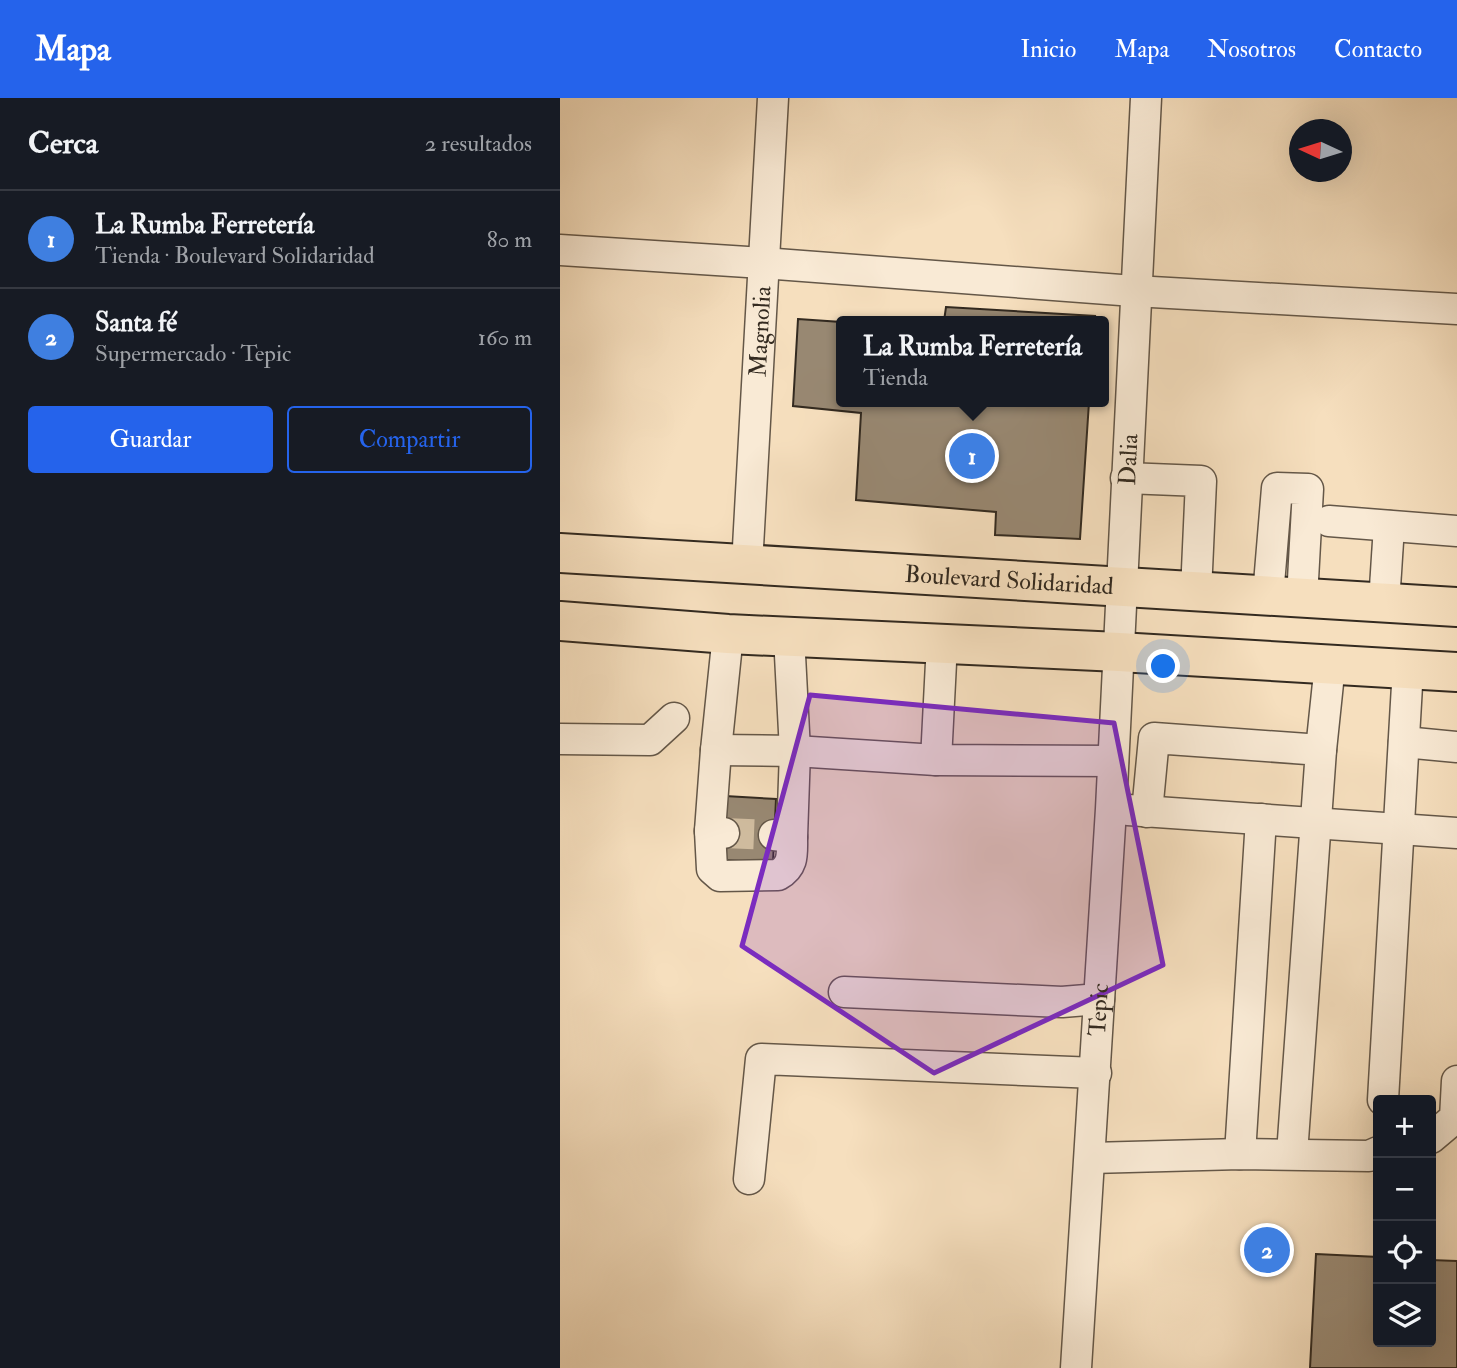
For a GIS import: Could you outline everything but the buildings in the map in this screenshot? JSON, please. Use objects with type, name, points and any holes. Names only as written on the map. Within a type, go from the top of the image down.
[{"type":"main road","name":"Boulevard Solidaridad","points":[[560,553],[1457,607]]},
{"type":"main road","points":[[560,621],[728,634],[1119,652],[1457,672]]},
{"type":"street","name":"Magnolia","points":[[747,565],[773,98]]},
{"type":"street","name":"Dalia","points":[[1119,652],[1146,98]]},
{"type":"street","points":[[560,250],[1135,291],[1457,309]]},
{"type":"street","points":[[1126,478],[1201,481],[1196,592]]},
{"type":"street","points":[[1329,521],[1457,531]]},
{"type":"street","points":[[1384,603],[1388,526]]},
{"type":"street","points":[[728,634],[716,750],[717,832],[712,869],[720,876],[779,875],[787,870],[791,862],[783,836],[795,751],[789,636]]},
{"type":"street","points":[[936,760],[942,643]]},
{"type":"street","name":"Tepic","points":[[1076,1368],[1091,1158],[1119,652]]},
{"type":"street","points":[[1292,1154],[1321,750],[1330,664]]},
{"type":"street","points":[[1383,1095],[1408,668]]},
{"type":"street","points":[[560,739],[650,740],[674,718]]},
{"type":"street","points":[[1147,812],[1154,738],[1321,750]]},
{"type":"street","points":[[1404,742],[1457,747]]},
{"type":"street","points":[[716,750],[795,751],[936,760],[1113,761]]},
{"type":"street","points":[[1111,809],[1457,833]]},
{"type":"street","points":[[1240,1154],[1261,819]]},
{"type":"street","points":[[844,992],[1062,1002],[1100,999]]},
{"type":"street","points":[[748,1179],[761,1059],[1096,1073]]},
{"type":"street","points":[[1436,1134],[1455,1118],[1457,1081]]},
{"type":"street","points":[[1091,1158],[1240,1154],[1368,1156],[1373,1154]]},
{"type":"highlighted area","points":[[810,695],[1114,723],[1163,965],[934,1073],[742,946]]},
{"type":"tunnel","points":[[724,833],[774,835]]},
{"type":"place","name":"La Rumba Ferretería","points":[[972,456]]},
{"type":"place","name":"Santa fé","points":[[1267,1250]]}]
